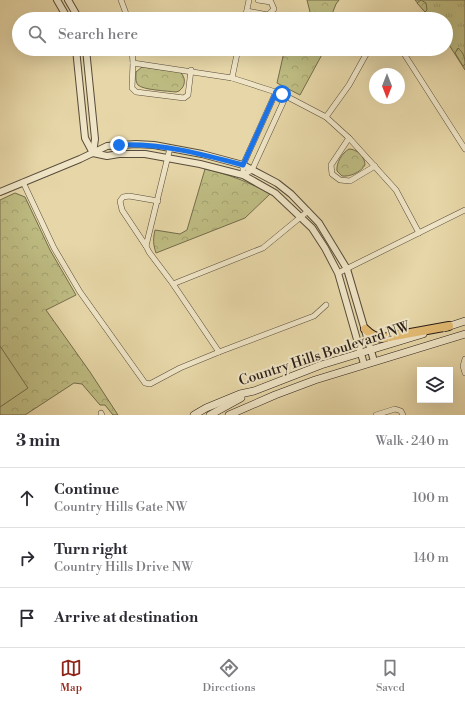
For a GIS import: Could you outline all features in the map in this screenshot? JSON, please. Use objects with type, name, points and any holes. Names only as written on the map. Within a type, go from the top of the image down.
[{"type":"main road","name":"Country Hills Boulevard NW","points":[[194,415],[240,394],[254,391],[288,376],[360,352],[465,321]]},
{"type":"main road","points":[[365,329],[378,338],[383,338],[449,326]]},
{"type":"main road","name":"Country Hills Boulevard NW","points":[[230,415],[275,395],[315,380],[465,334]]},
{"type":"main road","points":[[210,415],[254,391]]},
{"type":"main road","points":[[189,415],[203,410]]},
{"type":"street","points":[[57,0],[64,12]]},
{"type":"street","points":[[68,0],[75,12]]},
{"type":"street","points":[[122,0],[126,12]]},
{"type":"street","points":[[249,0],[247,11],[252,12]]},
{"type":"street","points":[[258,0],[271,2],[274,9],[271,12]]},
{"type":"street","points":[[77,56],[85,138],[93,153],[107,156],[119,154],[145,154],[200,164],[244,175],[275,193],[312,228],[325,248],[338,273],[364,364]]},
{"type":"street","points":[[87,56],[95,139],[93,153]]},
{"type":"street","points":[[132,56],[132,88],[136,92],[184,98],[188,95],[191,70]]},
{"type":"street","points":[[232,78],[237,56]]},
{"type":"street","points":[[326,117],[350,85],[365,56]]},
{"type":"street","points":[[405,56],[465,149]]},
{"type":"street","points":[[133,63],[191,70],[232,78],[284,95],[326,117],[349,138],[396,190],[419,232]]},
{"type":"street","points":[[244,175],[243,165],[276,92]]},
{"type":"street","points":[[244,175],[252,170],[284,95]]},
{"type":"street","points":[[349,138],[331,165],[332,174],[340,180],[350,181],[375,166]]},
{"type":"street","points":[[0,192],[107,146],[148,145],[170,148],[202,154],[243,165],[278,183],[319,223],[347,269],[374,361]]},
{"type":"street","points":[[146,246],[170,148]]},
{"type":"street","points":[[23,182],[54,248],[80,292],[146,383],[154,383],[180,368],[314,316],[326,305]]},
{"type":"street","points":[[158,201],[129,196],[123,197],[120,201],[122,210],[146,246],[148,252],[173,284],[220,352]]},
{"type":"street","points":[[338,273],[465,210]]},
{"type":"street","points":[[173,284],[263,248],[308,211]]},
{"type":"street","points":[[465,358],[463,366],[465,372]]},
{"type":"street","points":[[376,415],[395,409],[401,411],[403,415]]},
{"type":"green space","points":[[307,0],[339,0],[333,12],[310,12]]},
{"type":"green space","points":[[415,0],[465,0],[465,70],[453,51],[453,12],[425,12]]},
{"type":"green space","points":[[421,0],[426,3],[427,10],[425,12],[417,3]]},
{"type":"green space","points":[[458,48],[464,57],[465,64],[463,66],[455,53]]},
{"type":"green space","points":[[283,56],[321,56],[300,95],[277,83]]},
{"type":"green space","points":[[142,67],[180,72],[184,79],[183,87],[176,92],[141,87],[136,82],[136,72]]},
{"type":"green space","points":[[349,149],[355,150],[360,154],[364,159],[365,165],[355,174],[342,176],[337,171],[337,165],[342,156]]},
{"type":"green space","points":[[205,169],[238,179],[270,194],[245,218],[156,253],[154,247],[155,230],[180,234],[187,230]]},
{"type":"green space","points":[[15,193],[25,197],[50,250],[76,295],[46,310],[90,372],[118,415],[113,415],[105,405],[100,405],[82,384],[74,383],[25,415],[0,415],[0,200]]},
{"type":"green space","points":[[0,346],[28,388],[0,407]]},
{"type":"route","points":[[119,145],[154,145],[202,154],[243,165],[276,92],[282,94]]}]
